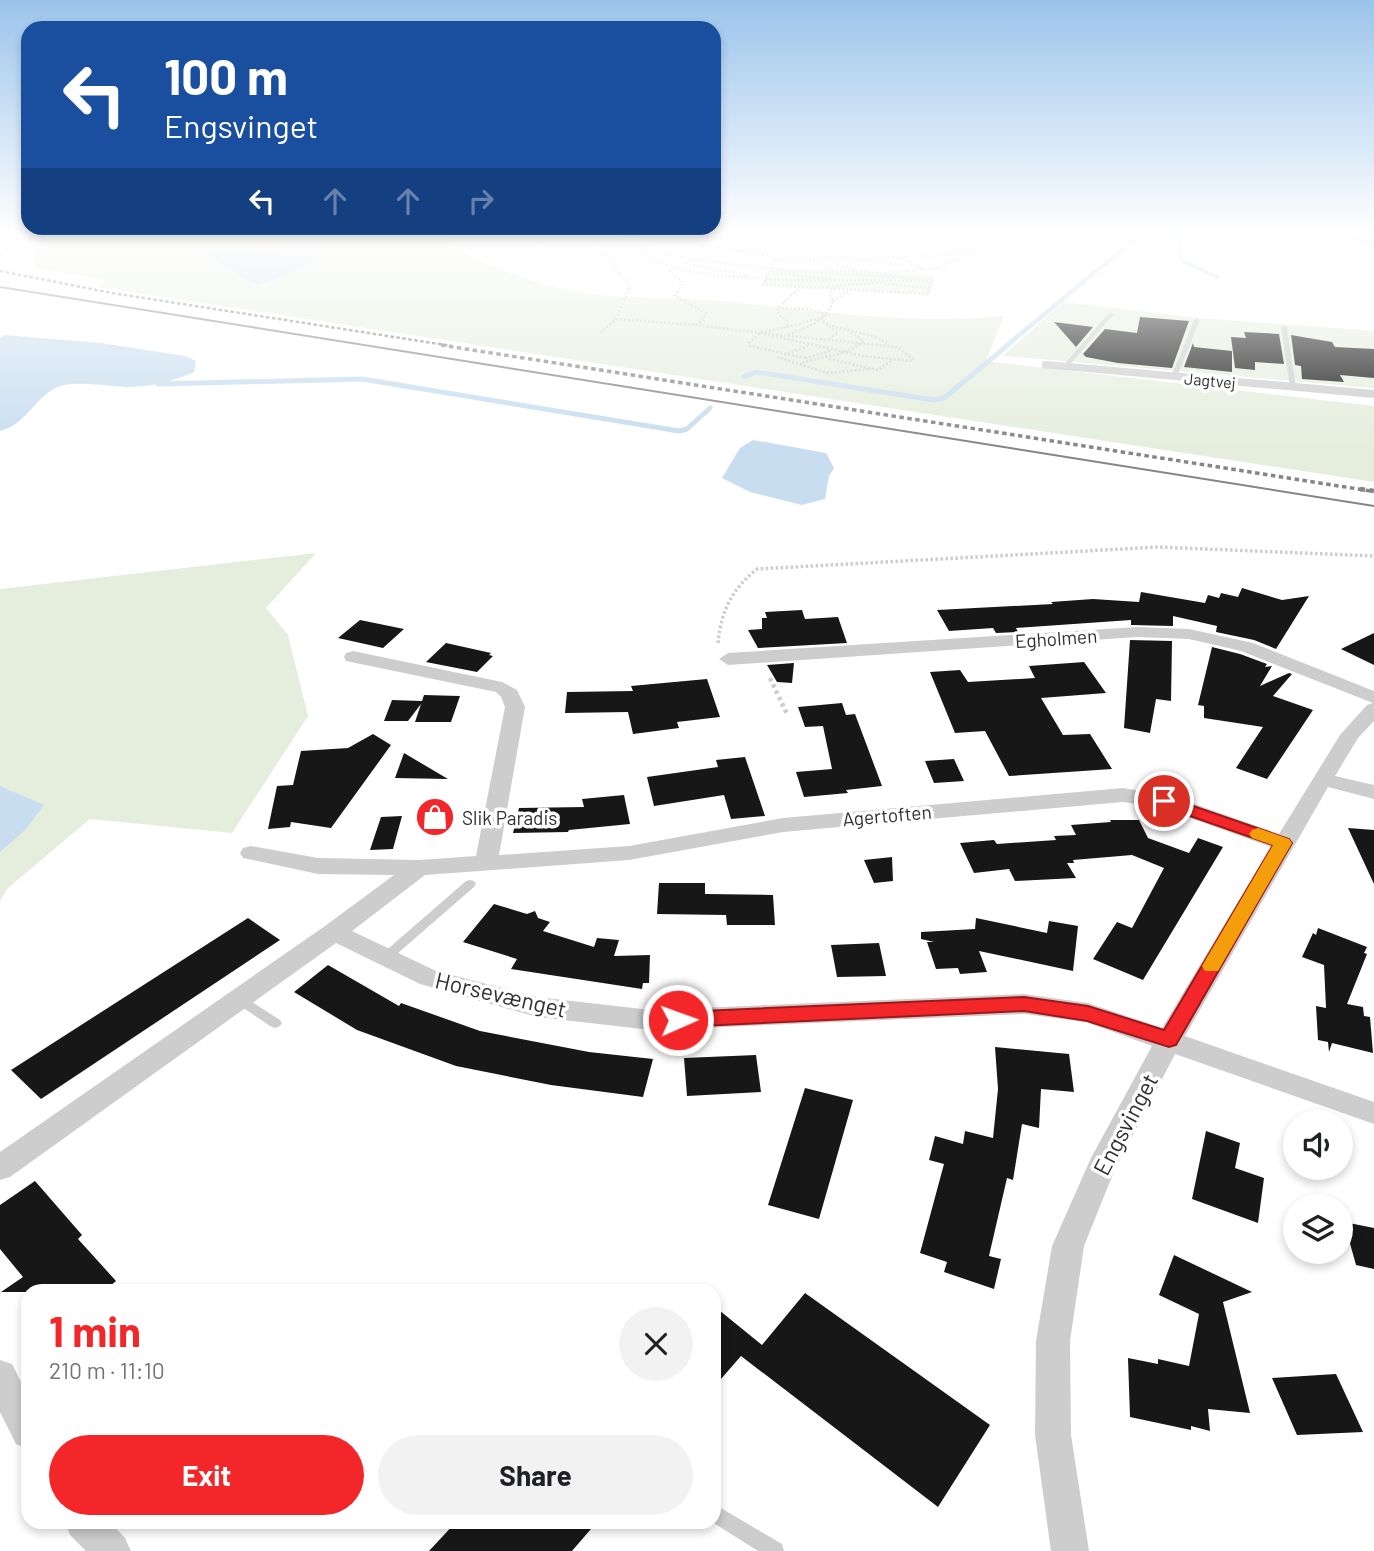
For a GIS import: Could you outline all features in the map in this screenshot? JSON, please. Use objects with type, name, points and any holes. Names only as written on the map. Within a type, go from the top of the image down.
[{"type":"street","name":"Jagtvej","points":[[1046,366],[1374,394]]},
{"type":"street","name":"Egholmen","points":[[728,659],[1137,632],[1189,634],[1247,647],[1374,698]]},
{"type":"street","points":[[353,657],[502,688],[510,694],[514,707],[486,863]]},
{"type":"street","name":"Engsvinget","points":[[1070,1551],[1053,1435],[1053,1341],[1068,1245],[1101,1167],[1169,1040],[1322,779],[1350,735],[1374,709]]},
{"type":"street","points":[[1322,779],[1374,792]]},
{"type":"street","name":"Agertoften","points":[[251,853],[318,866],[419,868],[629,853],[783,825],[1123,796],[1164,801],[1283,843]]},
{"type":"street","points":[[0,1168],[241,1000],[419,868]]},
{"type":"street","name":"Horsevænget","points":[[334,932],[429,978],[537,1007],[651,1020],[1024,1004],[1088,1013],[1356,1109],[1374,1113]]},
{"type":"street","points":[[0,1376],[21,1418]]},
{"type":"street","points":[[90,1529],[112,1551]]},
{"type":"lane","points":[[1065,367],[1111,314]]},
{"type":"lane","points":[[1174,377],[1197,320]]},
{"type":"lane","points":[[1284,327],[1293,387]]},
{"type":"lane","points":[[386,957],[470,884]]},
{"type":"lane","points":[[241,1000],[275,1023]]},
{"type":"lane","points":[[721,1517],[775,1551]]},
{"type":"path","points":[[599,334],[616,319],[623,303]]},
{"type":"path","points":[[688,303],[706,313],[704,320],[695,325]]},
{"type":"path","points":[[782,303],[778,314],[787,321],[787,327]]},
{"type":"path","points":[[788,335],[825,318],[833,303]]},
{"type":"path","points":[[778,308],[809,309],[825,318],[832,330],[838,333]]},
{"type":"path","points":[[825,318],[760,333],[749,343],[750,346],[828,373],[878,370],[894,360]]},
{"type":"path","points":[[616,319],[898,347]]},
{"type":"path","points":[[760,333],[863,356],[894,360],[913,359],[898,347],[832,326]]},
{"type":"path","points":[[828,339],[848,331],[864,341],[861,344]]},
{"type":"path","points":[[805,358],[861,344]]},
{"type":"path","points":[[783,355],[809,345]]},
{"type":"path","points":[[827,359],[848,348]]},
{"type":"path","points":[[762,351],[827,359],[871,369]]},
{"type":"path","points":[[863,356],[864,366]]},
{"type":"path","points":[[802,363],[813,359]]},
{"type":"path","points":[[728,659],[718,649],[719,629],[726,600],[745,578],[757,569],[1159,547],[1374,556]]},
{"type":"path","points":[[771,678],[787,714]]},
{"type":"green space","points":[[204,303],[745,303],[902,318],[1004,316],[986,361],[1374,406],[1374,482]]},
{"type":"green space","points":[[1061,303],[1075,303],[1199,318],[1374,331],[1374,388],[1003,356]]},
{"type":"green space","points":[[316,553],[266,608],[288,635],[308,716],[232,833],[90,819],[8,888],[0,901],[0,589]]},
{"type":"water","points":[[5,335],[101,343],[185,356],[196,361],[194,372],[152,385],[60,386],[44,396],[17,423],[0,431],[0,337]]},
{"type":"water","points":[[753,440],[826,453],[834,468],[829,476],[825,499],[802,505],[750,492],[722,478],[740,448]]},
{"type":"water","points":[[0,786],[44,805],[25,830],[0,852]]},
{"type":"building","points":[[1140,317],[1189,321],[1172,368],[1118,363],[1086,357],[1083,354],[1105,329],[1137,333]]},
{"type":"building","points":[[1054,322],[1093,327],[1076,347]]},
{"type":"building","points":[[1244,332],[1279,334],[1284,364],[1255,362],[1255,370],[1235,368],[1231,337],[1246,338]]},
{"type":"building","points":[[1291,335],[1332,342],[1335,347],[1374,349],[1374,378],[1340,375],[1344,382],[1302,379],[1301,366],[1295,365]]},
{"type":"building","points":[[1193,343],[1194,347],[1232,351],[1232,372],[1184,367]]},
{"type":"building","points":[[1242,588],[1282,600],[1309,596],[1276,649],[1254,640],[1216,632],[1217,626],[1173,616],[1173,626],[1131,625],[1131,620],[1016,628],[1018,632],[996,633],[993,628],[949,631],[937,610],[1053,604],[1051,602],[1093,599],[1139,602],[1141,592],[1205,603],[1208,595],[1219,598],[1221,593],[1238,597]]},
{"type":"building","points":[[802,610],[805,619],[838,617],[847,643],[758,648],[748,630],[762,629],[762,618],[767,618],[765,612]]},
{"type":"building","points":[[360,620],[404,629],[383,648],[338,638]]},
{"type":"building","points":[[1374,633],[1374,665],[1341,649]]},
{"type":"building","points":[[1130,640],[1172,641],[1171,701],[1156,699],[1150,733],[1124,728]]},
{"type":"building","points":[[446,643],[491,653],[489,655],[493,656],[477,672],[426,662]]},
{"type":"building","points":[[1212,647],[1267,664],[1265,667],[1272,666],[1260,686],[1292,674],[1273,696],[1313,710],[1267,779],[1236,768],[1263,727],[1204,718],[1204,706],[1198,705]]},
{"type":"building","points":[[1084,662],[1106,693],[1041,698],[1063,735],[1090,734],[1112,769],[1009,776],[985,731],[955,733],[930,672],[960,670],[968,682],[1035,678],[1029,666]]},
{"type":"building","points":[[794,663],[792,683],[777,682],[767,665]]},
{"type":"building","points":[[707,679],[720,717],[677,722],[679,728],[633,734],[628,712],[565,713],[567,692],[633,691],[631,686]]},
{"type":"building","points":[[424,695],[460,696],[451,722],[415,722],[421,704],[408,721],[384,721],[392,700],[422,701]]},
{"type":"building","points":[[842,703],[846,715],[855,714],[882,786],[846,790],[848,793],[804,797],[796,772],[832,769],[823,726],[805,727],[798,707]]},
{"type":"building","points":[[373,734],[391,745],[331,828],[291,822],[290,827],[268,829],[277,786],[293,785],[301,751],[348,748]]},
{"type":"building","points":[[404,753],[448,779],[395,778]]},
{"type":"building","points":[[745,757],[765,816],[731,819],[724,795],[654,806],[647,777],[718,767],[716,760]]},
{"type":"building","points":[[954,759],[964,781],[934,783],[925,761]]},
{"type":"building","points":[[624,795],[630,824],[568,832],[513,833],[519,808],[584,807],[582,799]]},
{"type":"building","points":[[402,816],[393,849],[370,850],[381,817]]},
{"type":"building","points":[[1110,820],[1139,820],[1148,838],[1189,853],[1198,838],[1223,847],[1143,980],[1093,959],[1117,922],[1132,928],[1164,868],[1132,855],[1073,860],[1074,863],[1067,863],[1076,878],[1015,881],[1009,869],[974,873],[960,843],[994,840],[997,844],[1056,840],[1054,836],[1076,835],[1071,825],[1111,822]]},
{"type":"building","points":[[1348,828],[1374,830],[1374,884]]},
{"type":"building","points":[[892,857],[893,881],[874,883],[864,860]]},
{"type":"building","points":[[659,883],[705,883],[705,894],[773,895],[775,925],[727,925],[726,915],[657,914]]},
{"type":"building","points":[[494,904],[527,914],[535,911],[538,918],[550,922],[543,931],[594,947],[597,938],[619,940],[614,956],[650,955],[649,983],[643,983],[642,989],[511,969],[517,959],[463,942]]},
{"type":"building","points":[[248,918],[280,940],[41,1099],[11,1070]]},
{"type":"building","points":[[976,918],[1047,933],[1049,921],[1078,926],[1073,971],[979,951],[987,972],[960,974],[958,968],[936,969],[927,942],[934,942],[921,939],[921,932],[975,929]]},
{"type":"building","points":[[1318,928],[1367,947],[1364,953],[1367,954],[1347,1004],[1363,1007],[1364,1016],[1370,1017],[1373,1053],[1332,1043],[1329,1052],[1328,1042],[1318,1040],[1316,1006],[1326,1008],[1324,965],[1302,957]]},
{"type":"building","points":[[879,943],[886,976],[837,977],[831,945]]},
{"type":"building","points":[[328,965],[399,1006],[401,1003],[480,1031],[589,1052],[653,1059],[643,1097],[551,1085],[456,1066],[357,1030],[294,992]]},
{"type":"building","points":[[995,1047],[1069,1054],[1074,1092],[1041,1089],[1039,1128],[1022,1124],[1013,1180],[1007,1178],[989,1256],[1001,1259],[994,1289],[944,1272],[947,1262],[920,1253],[944,1164],[929,1160],[935,1136],[963,1144],[965,1131],[993,1138],[998,1089]]},
{"type":"building","points":[[756,1055],[761,1092],[687,1096],[684,1058]]},
{"type":"building","points":[[805,1088],[853,1100],[819,1219],[768,1205]]},
{"type":"building","points":[[1206,1131],[1240,1143],[1235,1168],[1264,1178],[1258,1223],[1192,1199]]},
{"type":"building","points":[[35,1181],[82,1235],[78,1239],[116,1281],[112,1284],[21,1284],[21,1292],[1,1292],[23,1277],[0,1249],[0,1205]]},
{"type":"building","points":[[1353,1224],[1374,1228],[1374,1269],[1356,1265],[1353,1254]]},
{"type":"building","points":[[1174,1255],[1252,1292],[1223,1302],[1250,1413],[1208,1409],[1210,1431],[1191,1426],[1191,1430],[1130,1417],[1128,1358],[1158,1364],[1158,1359],[1189,1366],[1199,1314],[1159,1295]]},
{"type":"building","points":[[805,1293],[990,1425],[938,1507],[741,1356],[721,1379],[721,1312],[762,1345]]},
{"type":"building","points":[[1336,1374],[1363,1432],[1297,1435],[1272,1378]]},
{"type":"building","points":[[449,1529],[591,1529],[572,1551],[429,1551]]},
{"type":"waterway","points":[[1006,346],[1057,303]]},
{"type":"waterway","points":[[744,377],[756,372],[934,400],[944,398],[1008,345]]},
{"type":"waterway","points":[[158,384],[362,379],[679,431],[687,429],[710,408]]},
{"type":"tram line","points":[[103,303],[1374,506]]},
{"type":"railway","points":[[179,303],[452,346]]},
{"type":"railway","points":[[441,345],[1371,491]]},
{"type":"railway","points":[[1360,489],[1374,491]]},
{"type":"slow traffic","points":[[1212,966],[1283,843],[1258,834]]},
{"type":"place","name":"Slik Paradis","points":[[435,817]]},
{"type":"route","points":[[678,1020],[1024,1004],[1088,1013],[1169,1040],[1283,843],[1164,801]]}]
